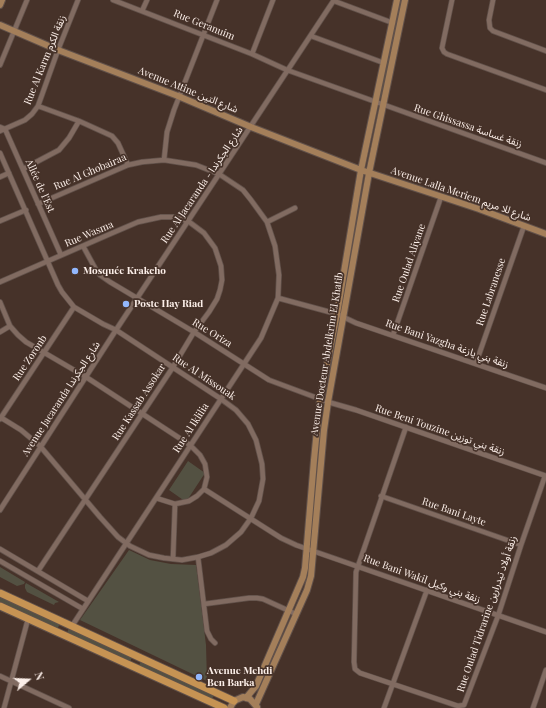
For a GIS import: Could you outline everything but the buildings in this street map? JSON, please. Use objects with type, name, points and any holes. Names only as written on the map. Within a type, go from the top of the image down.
[{"type":"main road","points":[[0,5],[2,0]]},
{"type":"main road","name":"Avenue Docteur Abdelkrim El Khatib","points":[[246,698],[256,686],[302,577],[320,399],[337,314],[361,170],[396,0]]},
{"type":"main road","name":"Avenue Docteur Abdelkrim El Khatib","points":[[257,706],[310,581],[328,402],[369,173],[406,0]]},
{"type":"main road","name":"Avenue Attine شارع التين","points":[[0,25],[58,50],[178,96],[369,173]]},
{"type":"main road","name":"Avenue Lalla Meriem شارع للا مريم","points":[[369,173],[546,234]]},
{"type":"main road","points":[[0,593],[72,626],[232,705],[240,698],[246,698],[250,699],[257,706]]},
{"type":"main road","points":[[0,606],[224,708]]},
{"type":"street","points":[[0,66],[13,31],[27,0]]},
{"type":"street","name":"Rue Al Karm زنقة الكرم","points":[[0,131],[25,120],[38,106],[78,0]]},
{"type":"street","name":"Rue Geranuim","points":[[112,0],[252,54],[287,70],[376,103]]},
{"type":"street","points":[[142,11],[147,0]]},
{"type":"street","points":[[164,160],[167,132],[178,96],[217,0]]},
{"type":"street","points":[[252,54],[273,0]]},
{"type":"street","points":[[334,0],[392,23]]},
{"type":"street","name":"Rue Al Jacaranda - شارع الجكرندا","points":[[138,299],[334,0]]},
{"type":"street","points":[[452,0],[442,48],[444,52],[546,90]]},
{"type":"street","points":[[493,0],[489,20],[490,28],[493,31],[546,51]]},
{"type":"street","points":[[311,36],[384,63]]},
{"type":"street","name":"Rue Ghissassa زنقة غساسة","points":[[376,103],[546,163]]},
{"type":"street","points":[[38,106],[79,121],[112,136],[118,143],[128,165]]},
{"type":"street","points":[[23,169],[59,150],[67,141],[79,121]]},
{"type":"street","points":[[0,127],[6,129]]},
{"type":"street","name":"Allée de l'Est","points":[[6,129],[61,255]]},
{"type":"street","points":[[0,153],[62,292],[74,307]]},
{"type":"street","name":"Rue Al Ghobairaa","points":[[38,204],[128,165],[148,161],[164,160],[196,164],[219,174]]},
{"type":"street","points":[[0,177],[9,173]]},
{"type":"street","name":"Rue Al Iklilia","points":[[72,626],[262,338],[278,298],[278,259],[267,222],[242,190],[219,174]]},
{"type":"street","name":"Rue Oulad Aliyane","points":[[393,335],[441,197]]},
{"type":"street","points":[[267,222],[295,208]]},
{"type":"street","points":[[0,220],[26,210]]},
{"type":"street","name":"Rue Wasma","points":[[0,282],[149,219],[173,217],[188,221]]},
{"type":"street","name":"Rue Kassab Assokar","points":[[38,571],[217,299],[222,280],[221,266],[215,248],[204,233],[188,221]]},
{"type":"street","name":"Rue Labranesse","points":[[476,363],[524,226]]},
{"type":"street","name":"Rue Oriza","points":[[83,246],[100,275],[110,282],[194,332],[269,380],[328,402]]},
{"type":"street","name":"Rue Bani Yazgha زنقة بني يازغة","points":[[278,298],[337,314],[356,323],[546,388]]},
{"type":"street","name":"Avenue Jacaranda شارع الجكرندا","points":[[0,510],[40,446],[138,299]]},
{"type":"street","points":[[0,302],[10,326],[22,338],[190,445],[200,455],[205,464],[207,477],[204,489],[197,496],[189,501],[175,504],[156,498]]},
{"type":"street","name":"Rue Al Missouak","points":[[0,418],[21,430],[40,446],[106,524],[126,543],[149,555],[182,560],[198,557],[218,550],[234,539],[251,518],[258,505],[262,491],[263,479],[261,455],[248,424],[236,410],[221,398],[116,330],[74,307]]},
{"type":"street","name":"Rue Zoronb","points":[[0,418],[45,353],[74,307]]},
{"type":"street","points":[[0,332],[10,326]]},
{"type":"street","name":"Rue Beni Touzine زنقة بني توزين","points":[[328,402],[356,410],[546,476]]},
{"type":"street","name":"Rue Oulad Tidrarine زنقة أولاد تيدرارين","points":[[406,427],[381,496],[358,566],[355,582],[354,669],[360,673],[458,706],[462,706],[466,701],[498,616],[521,545],[546,476]]},
{"type":"street","name":"Rue Bani Wakil زنقة بني وكيل","points":[[204,489],[287,541],[306,549],[546,632]]},
{"type":"street","name":"Rue Bani Layte","points":[[381,496],[521,545]]},
{"type":"street","points":[[172,559],[175,504]]},
{"type":"street","points":[[0,549],[88,601]]},
{"type":"street","points":[[198,557],[207,631],[215,643]]},
{"type":"street","points":[[0,561],[83,609]]},
{"type":"street","points":[[384,708],[427,590]]},
{"type":"street","points":[[204,604],[256,598],[263,599],[288,612],[296,614]]},
{"type":"street","points":[[4,708],[28,619]]},
{"type":"street","points":[[533,708],[544,683],[546,670]]},
{"type":"street","points":[[0,676],[69,708]]},
{"type":"shaded area","points":[[400,0],[403,0],[381,98],[379,97]]},
{"type":"shaded area","points":[[324,403],[310,548],[315,468],[322,404]]},
{"type":"shaded area","points":[[188,461],[205,473],[186,502],[169,490]]},
{"type":"shaded area","points":[[129,550],[150,560],[171,564],[196,565],[206,645],[207,681],[80,620]]},
{"type":"shaded area","points":[[0,567],[25,582],[24,584],[17,586],[0,577]]},
{"type":"shaded area","points":[[26,583],[59,602],[55,603],[54,605],[27,592],[25,588]]},
{"type":"shaded area","points":[[0,597],[60,624],[57,629],[0,602]]},
{"type":"shaded area","points":[[69,628],[132,657],[130,662],[67,633]]},
{"type":"shaded area","points":[[141,661],[214,695],[212,699],[139,666]]},
{"type":"place","name":"Mosquée Krakcho","points":[[75,271]]},
{"type":"place","name":"Poste Hay Riad","points":[[126,304]]},
{"type":"place","name":"Avenue Mehdi Ben Barka","points":[[199,677]]}]
